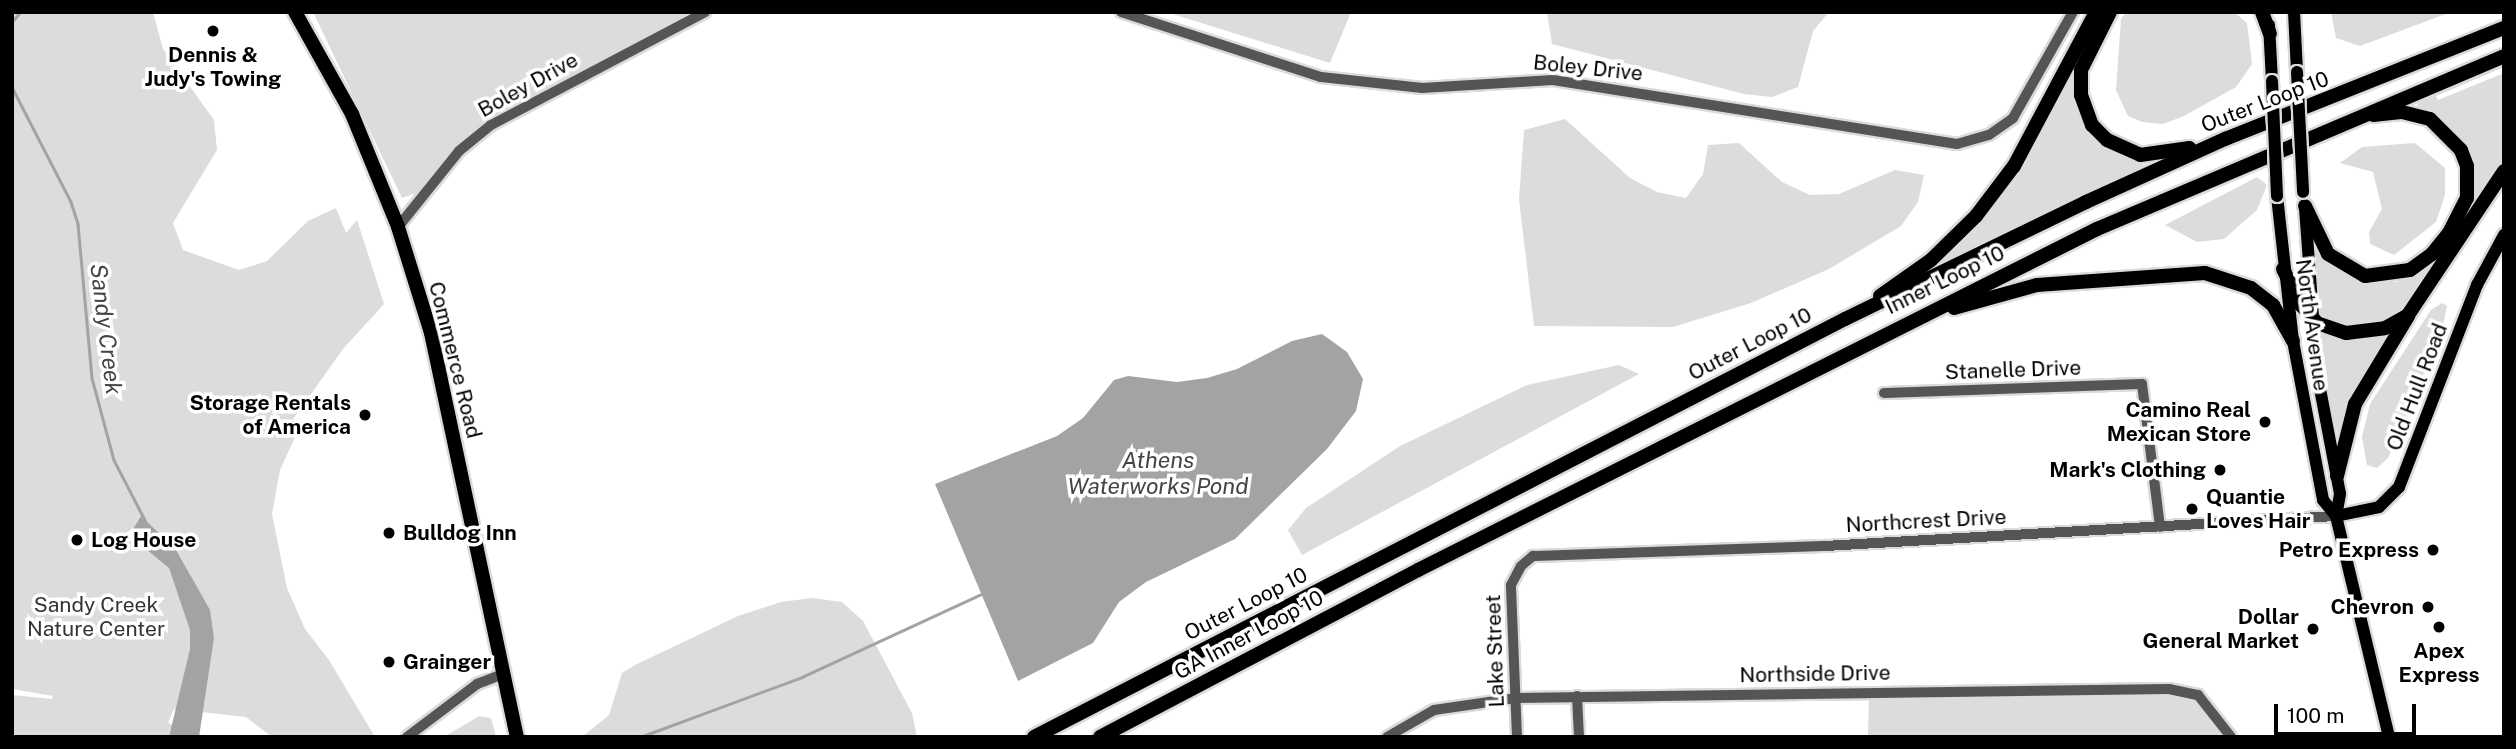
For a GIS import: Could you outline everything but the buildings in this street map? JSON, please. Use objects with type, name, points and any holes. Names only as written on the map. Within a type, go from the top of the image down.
[{"type":"highway","name":"Commerce Road","points":[[295,12],[352,114],[398,227],[430,333],[517,737]]},
{"type":"highway","points":[[1845,319],[1931,260],[1976,216],[2014,166],[2096,12]]},
{"type":"highway","points":[[2110,12],[2081,70],[2080,84],[2084,107],[2098,133],[2128,152],[2151,155],[2225,139]]},
{"type":"highway","points":[[2262,12],[2270,34]]},
{"type":"highway","name":"Outer Loop 10","points":[[1034,736],[1845,319],[2225,139],[2504,28]]},
{"type":"highway","name":"Inner Loop 10","points":[[1418,570],[2097,229],[2331,126],[2504,55]]},
{"type":"highway","points":[[2304,199],[2328,254],[2354,272],[2389,276],[2410,270],[2432,254],[2467,198],[2467,166],[2461,150],[2430,119],[2386,112],[2331,126]]},
{"type":"highway","points":[[2337,476],[2355,404],[2409,315],[2504,171]]},
{"type":"highway","points":[[2283,269],[2311,319],[2331,328],[2362,333],[2409,315]]},
{"type":"highway","points":[[1868,342],[1978,299],[2037,285],[2192,272],[2229,278],[2251,288],[2273,305],[2293,341]]},
{"type":"highway","name":"GA Inner Loop 10","points":[[1100,737],[1418,570]]},
{"type":"main road","name":"North Avenue","points":[[2268,12],[2283,269],[2293,341],[2323,500],[2336,516]]},
{"type":"main road","name":"North Avenue","points":[[2294,12],[2311,319],[2337,476],[2336,516],[2389,737]]},
{"type":"main road","name":"Old Hull Road","points":[[2336,516],[2379,506],[2399,487],[2477,285],[2504,235]]},
{"type":"street","name":"Boley Drive","points":[[398,227],[460,151],[491,125],[705,12]]},
{"type":"street","name":"Boley Drive","points":[[1121,12],[1321,77],[1422,88],[1553,79],[1911,140],[1973,141],[2002,127],[2021,108],[2073,12]]},
{"type":"street","name":"Stanelle Drive","points":[[1884,393],[2143,384],[2160,527]]},
{"type":"street","name":"Northcrest Drive","points":[[1521,566],[1533,556],[1549,553],[1825,546],[2336,516]]},
{"type":"street","name":"Lake Street","points":[[1517,737],[1511,584],[1521,566]]},
{"type":"street","points":[[407,737],[477,684],[503,674]]},
{"type":"street","name":"Northside Drive","points":[[1387,737],[1434,710],[1516,698],[2169,689],[2198,695],[2231,737]]},
{"type":"street","points":[[1577,696],[1578,737]]},
{"type":"green space","name":"Sandy Creek Nature Center","points":[[12,12],[153,12],[163,49],[214,120],[217,150],[173,223],[183,250],[239,270],[267,261],[308,221],[336,208],[346,233],[357,220],[384,304],[343,349],[286,429],[296,435],[280,470],[272,514],[287,588],[305,629],[329,660],[375,737],[272,737],[246,717],[174,709],[168,723],[204,737],[12,737],[12,695],[52,699],[53,696],[12,689]],"holes":[[[141,516],[175,548],[191,576],[178,594],[169,568],[151,549]]]},
{"type":"green space","points":[[313,12],[696,12],[499,114],[461,143],[419,192],[402,198]]},
{"type":"green space","points":[[1166,12],[1351,12],[1330,63]]},
{"type":"green space","points":[[1547,12],[1829,12],[1813,31],[1798,87],[1772,97],[1744,94],[1552,44]]},
{"type":"green space","points":[[2100,12],[2085,51],[2082,117],[2143,160],[2143,166],[1946,262],[1942,257],[1967,233]]},
{"type":"green space","points":[[2126,12],[2234,12],[2247,23],[2252,64],[2236,87],[2184,116],[2163,124],[2142,122],[2128,116],[2116,90],[2121,19]]},
{"type":"green space","points":[[2331,12],[2451,12],[2360,46],[2336,38]]},
{"type":"green space","points":[[2504,63],[2504,67],[2436,96],[2438,100],[2504,73],[2504,164],[2430,274],[2397,317],[2359,330],[2317,317],[2313,238],[2334,267],[2360,282],[2396,282],[2430,263],[2466,210],[2458,138],[2437,117],[2418,109],[2417,100]]},
{"type":"green space","points":[[1565,119],[1630,178],[1657,192],[1686,198],[1703,174],[1708,145],[1739,143],[1782,182],[1810,195],[1839,194],[1895,170],[1924,175],[1918,202],[1901,226],[1829,269],[1751,303],[1673,327],[1534,326],[1519,199],[1524,130]]},
{"type":"green space","points":[[2415,143],[2445,168],[2445,195],[2436,222],[2394,255],[2370,244],[2369,232],[2382,209],[2373,172],[2340,163],[2362,147]]},
{"type":"green space","points":[[2257,177],[2267,185],[2257,210],[2224,239],[2197,242],[2165,225]]},
{"type":"green space","points":[[2442,303],[2447,306],[2441,334],[2388,458],[2377,468],[2367,465],[2362,437],[2370,404],[2431,310]]},
{"type":"green space","points":[[2317,326],[2360,338],[2392,331],[2355,390],[2339,437],[2324,391]]},
{"type":"green space","points":[[1619,365],[1639,374],[1302,555],[1288,530],[1306,508],[1400,446],[1527,385]]},
{"type":"green space","points":[[812,598],[842,602],[863,621],[912,713],[917,737],[582,737],[609,715],[622,673],[635,665],[738,616],[781,602]]},
{"type":"green space","points":[[1869,694],[2177,695],[2198,702],[2222,737],[1868,737]]},
{"type":"green space","points":[[479,716],[491,718],[496,737],[444,737]]},
{"type":"water","name":"Athens Waterworks Pond","points":[[1322,334],[1347,352],[1363,379],[1356,411],[1327,449],[1235,539],[1146,582],[1119,602],[1093,643],[1018,681],[935,484],[1057,436],[1083,418],[1114,380],[1128,376],[1177,382],[1207,378],[1237,369],[1292,341]]},
{"type":"water","points":[[141,516],[175,548],[210,610],[214,638],[199,737],[169,737],[190,649],[190,630],[169,568],[140,544],[132,531]]},
{"type":"waterway","name":"Sandy Creek","points":[[12,22],[20,12]]},
{"type":"waterway","name":"Sandy Creek","points":[[12,87],[71,202],[78,224],[92,378],[114,460],[145,520]]},
{"type":"waterway","points":[[640,737],[802,677],[982,594]]},
{"type":"place","name":"Dennis & Judy's Towing","points":[[213,31]]},
{"type":"place","name":"Storage Rentals of America","points":[[365,415]]},
{"type":"place","name":"Camino Real Mexican Store","points":[[2265,422]]},
{"type":"place","name":"Mark's Clothing","points":[[2220,470]]},
{"type":"place","name":"Quantie Loves Hair","points":[[2192,509]]},
{"type":"place","name":"Bulldog Inn","points":[[389,533]]},
{"type":"place","name":"Log House","points":[[77,540]]},
{"type":"place","name":"Petro Express","points":[[2433,550]]},
{"type":"place","name":"Chevron","points":[[2428,607]]},
{"type":"place","name":"Apex Express","points":[[2439,627]]},
{"type":"place","name":"Dollar General Market","points":[[2313,629]]},
{"type":"place","name":"Grainger","points":[[389,662]]}]
